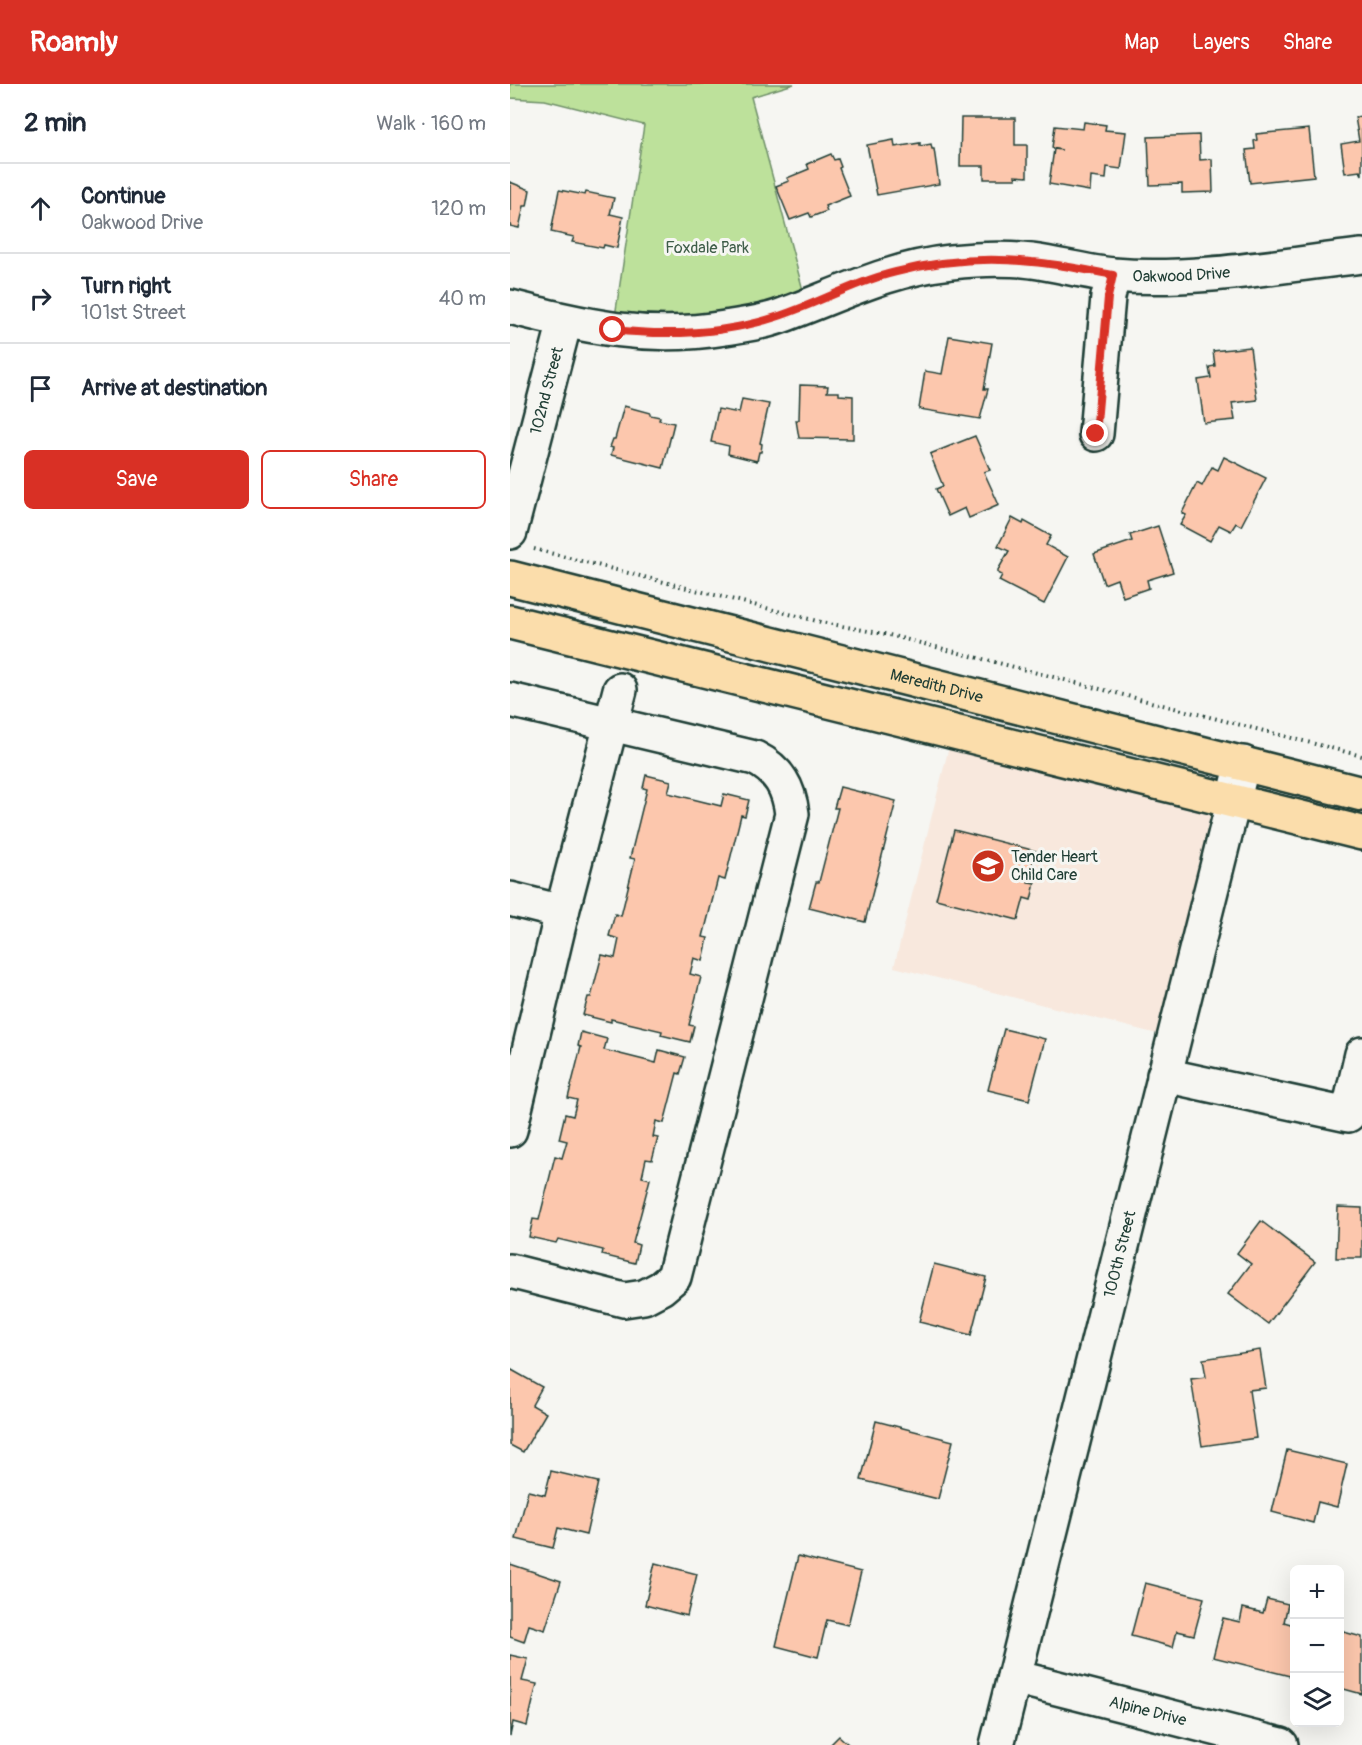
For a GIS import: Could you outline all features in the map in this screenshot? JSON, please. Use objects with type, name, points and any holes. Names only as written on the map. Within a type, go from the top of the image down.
[{"type":"main road","name":"Meredith Drive","points":[[510,578],[1362,794]]},
{"type":"main road","points":[[510,622],[1232,802],[1362,832]]},
{"type":"street","name":"Oakwood Drive","points":[[510,307],[613,330],[640,333],[696,333],[777,317],[870,280],[896,272],[950,262],[1015,260],[1113,275],[1189,276],[1362,256]]},
{"type":"street","points":[[1096,434],[1108,297],[1113,275]]},
{"type":"street","name":"102nd Street","points":[[518,539],[565,321]]},
{"type":"street","points":[[510,1130],[562,912],[620,690]]},
{"type":"street","points":[[510,700],[612,722],[755,758],[766,763],[783,782],[790,797],[792,814],[674,1276],[661,1288],[644,1297],[624,1300],[510,1271]]},
{"type":"street","name":"100th Street","points":[[997,1745],[1243,763]]},
{"type":"street","points":[[510,899],[562,912]]},
{"type":"street","points":[[1164,1075],[1348,1115],[1362,1054]]},
{"type":"street","name":"Alpine Drive","points":[[1014,1677],[1281,1745]]},
{"type":"path","points":[[518,539],[821,622],[889,635],[1362,756]]},
{"type":"shaded area","points":[[953,731],[1232,802],[1173,1038],[894,967]]},
{"type":"green space","name":"Foxdale Park","points":[[510,84],[794,84],[751,97],[807,305],[613,330],[644,125],[545,100],[510,98]]},
{"type":"building","points":[[1362,116],[1362,175],[1360,171],[1345,173],[1341,144],[1359,141],[1355,117]]},
{"type":"building","points":[[961,118],[1015,118],[1015,145],[1027,145],[1027,177],[984,179],[984,166],[960,166]]},
{"type":"building","points":[[1084,122],[1106,125],[1105,130],[1126,132],[1121,169],[1107,167],[1106,179],[1091,177],[1090,191],[1049,184],[1054,149],[1062,150],[1052,148],[1055,126],[1083,129]]},
{"type":"building","points":[[1309,129],[1314,176],[1250,183],[1246,150],[1255,149],[1256,134]]},
{"type":"building","points":[[1199,135],[1200,160],[1212,159],[1213,192],[1182,193],[1182,184],[1150,185],[1148,137]]},
{"type":"building","points":[[894,140],[895,147],[920,143],[920,146],[931,144],[934,149],[939,184],[877,195],[867,145]]},
{"type":"building","points":[[831,154],[834,160],[838,159],[841,167],[839,168],[850,196],[825,206],[827,211],[811,217],[809,213],[790,220],[776,186],[789,181],[787,178],[809,169],[807,164]]},
{"type":"building","points":[[510,182],[530,190],[519,228],[510,226]]},
{"type":"building","points":[[559,190],[585,195],[586,192],[614,198],[610,214],[623,217],[617,248],[604,245],[603,248],[572,242],[574,237],[551,232]]},
{"type":"building","points":[[949,336],[992,343],[984,389],[988,389],[980,419],[919,409],[925,371],[942,374]]},
{"type":"building","points":[[1250,347],[1257,400],[1232,403],[1235,420],[1204,423],[1198,380],[1211,378],[1209,367],[1215,366],[1213,351]]},
{"type":"building","points":[[800,385],[828,386],[827,392],[839,392],[839,395],[853,396],[853,439],[799,438],[796,420],[799,420]]},
{"type":"building","points":[[742,399],[769,404],[760,443],[762,444],[761,452],[759,452],[757,461],[728,454],[729,446],[711,442],[718,409],[739,413]]},
{"type":"building","points":[[624,406],[660,417],[659,420],[674,423],[663,468],[611,455],[613,448],[610,447],[615,439]]},
{"type":"building","points":[[975,436],[990,470],[984,472],[999,505],[969,518],[965,508],[948,516],[936,489],[943,486],[930,454]]},
{"type":"building","points":[[1224,457],[1266,478],[1241,526],[1236,523],[1231,531],[1219,525],[1210,541],[1180,525],[1186,515],[1182,513],[1197,483],[1202,486],[1212,467],[1218,470]]},
{"type":"building","points":[[1012,518],[1023,524],[1024,521],[1051,536],[1046,545],[1068,557],[1044,604],[999,581],[1002,575],[998,573],[998,570],[1009,551],[998,546]]},
{"type":"building","points":[[1158,526],[1173,572],[1147,580],[1149,588],[1123,597],[1117,579],[1104,584],[1094,554],[1132,541],[1130,535]]},
{"type":"building","points":[[646,775],[671,781],[668,793],[721,806],[724,794],[749,800],[745,816],[741,815],[725,880],[718,878],[703,937],[708,938],[703,961],[694,958],[690,974],[701,977],[689,1025],[694,1026],[690,1042],[661,1035],[662,1031],[583,1015],[588,997],[591,997],[602,955],[615,958],[619,939],[609,936],[615,914],[621,916],[635,859],[630,858],[647,789],[643,788]]},
{"type":"building","points":[[840,787],[896,801],[865,922],[809,908],[816,882],[819,882],[838,808],[834,808]]},
{"type":"building","name":"Tender Heart Child Care","points":[[954,830],[1036,851],[1028,882],[1035,883],[1031,900],[1024,898],[1018,920],[936,899]]},
{"type":"building","points":[[1004,1029],[1045,1039],[1029,1100],[988,1090]]},
{"type":"building","points":[[581,1032],[607,1039],[604,1050],[656,1063],[659,1050],[685,1057],[680,1074],[677,1073],[664,1123],[656,1121],[653,1137],[658,1138],[652,1160],[646,1159],[642,1177],[650,1179],[633,1243],[639,1245],[635,1263],[602,1255],[603,1250],[558,1239],[556,1243],[529,1237],[533,1219],[539,1220],[555,1156],[562,1158],[567,1141],[559,1139],[565,1114],[573,1116],[577,1100],[568,1098],[581,1047],[578,1046]]},
{"type":"building","points":[[1338,1207],[1362,1208],[1362,1258],[1336,1258]]},
{"type":"building","points":[[1261,1221],[1315,1262],[1268,1324],[1228,1294],[1251,1264],[1237,1253]]},
{"type":"building","points":[[934,1264],[986,1277],[971,1335],[919,1322]]},
{"type":"building","points":[[1260,1350],[1266,1388],[1249,1390],[1256,1438],[1202,1446],[1191,1379],[1206,1377],[1203,1359]]},
{"type":"building","points":[[510,1369],[542,1387],[532,1405],[546,1413],[523,1452],[510,1445]]},
{"type":"building","points":[[876,1421],[953,1441],[938,1499],[861,1480]]},
{"type":"building","points":[[1287,1450],[1347,1464],[1337,1507],[1318,1502],[1313,1523],[1272,1512]]},
{"type":"building","points":[[551,1471],[598,1482],[586,1535],[558,1528],[553,1548],[516,1539],[528,1491],[545,1495]]},
{"type":"building","points":[[798,1556],[861,1572],[848,1625],[827,1620],[818,1657],[776,1646]]},
{"type":"building","points":[[655,1563],[697,1574],[687,1616],[645,1605]]},
{"type":"building","points":[[510,1564],[561,1581],[545,1630],[529,1625],[524,1642],[510,1637]]},
{"type":"building","points":[[1145,1583],[1204,1598],[1194,1635],[1177,1631],[1173,1647],[1131,1636]]},
{"type":"building","points":[[1267,1599],[1288,1604],[1284,1622],[1290,1624],[1290,1676],[1213,1657],[1223,1618],[1240,1622],[1243,1608],[1263,1613]]},
{"type":"building","points":[[1344,1632],[1362,1637],[1362,1694],[1344,1689]]},
{"type":"building","points":[[510,1655],[528,1659],[522,1681],[537,1684],[527,1726],[513,1722],[510,1736]]},
{"type":"building","points":[[839,1736],[849,1745],[830,1745]]},
{"type":"place","name":"Tender Heart Child Care","points":[[988,866]]},
{"type":"route","points":[[613,330],[640,333],[696,333],[750,324],[777,317],[870,280],[896,272],[950,262],[1006,260],[1033,262],[1113,275],[1108,297],[1096,434]]}]
